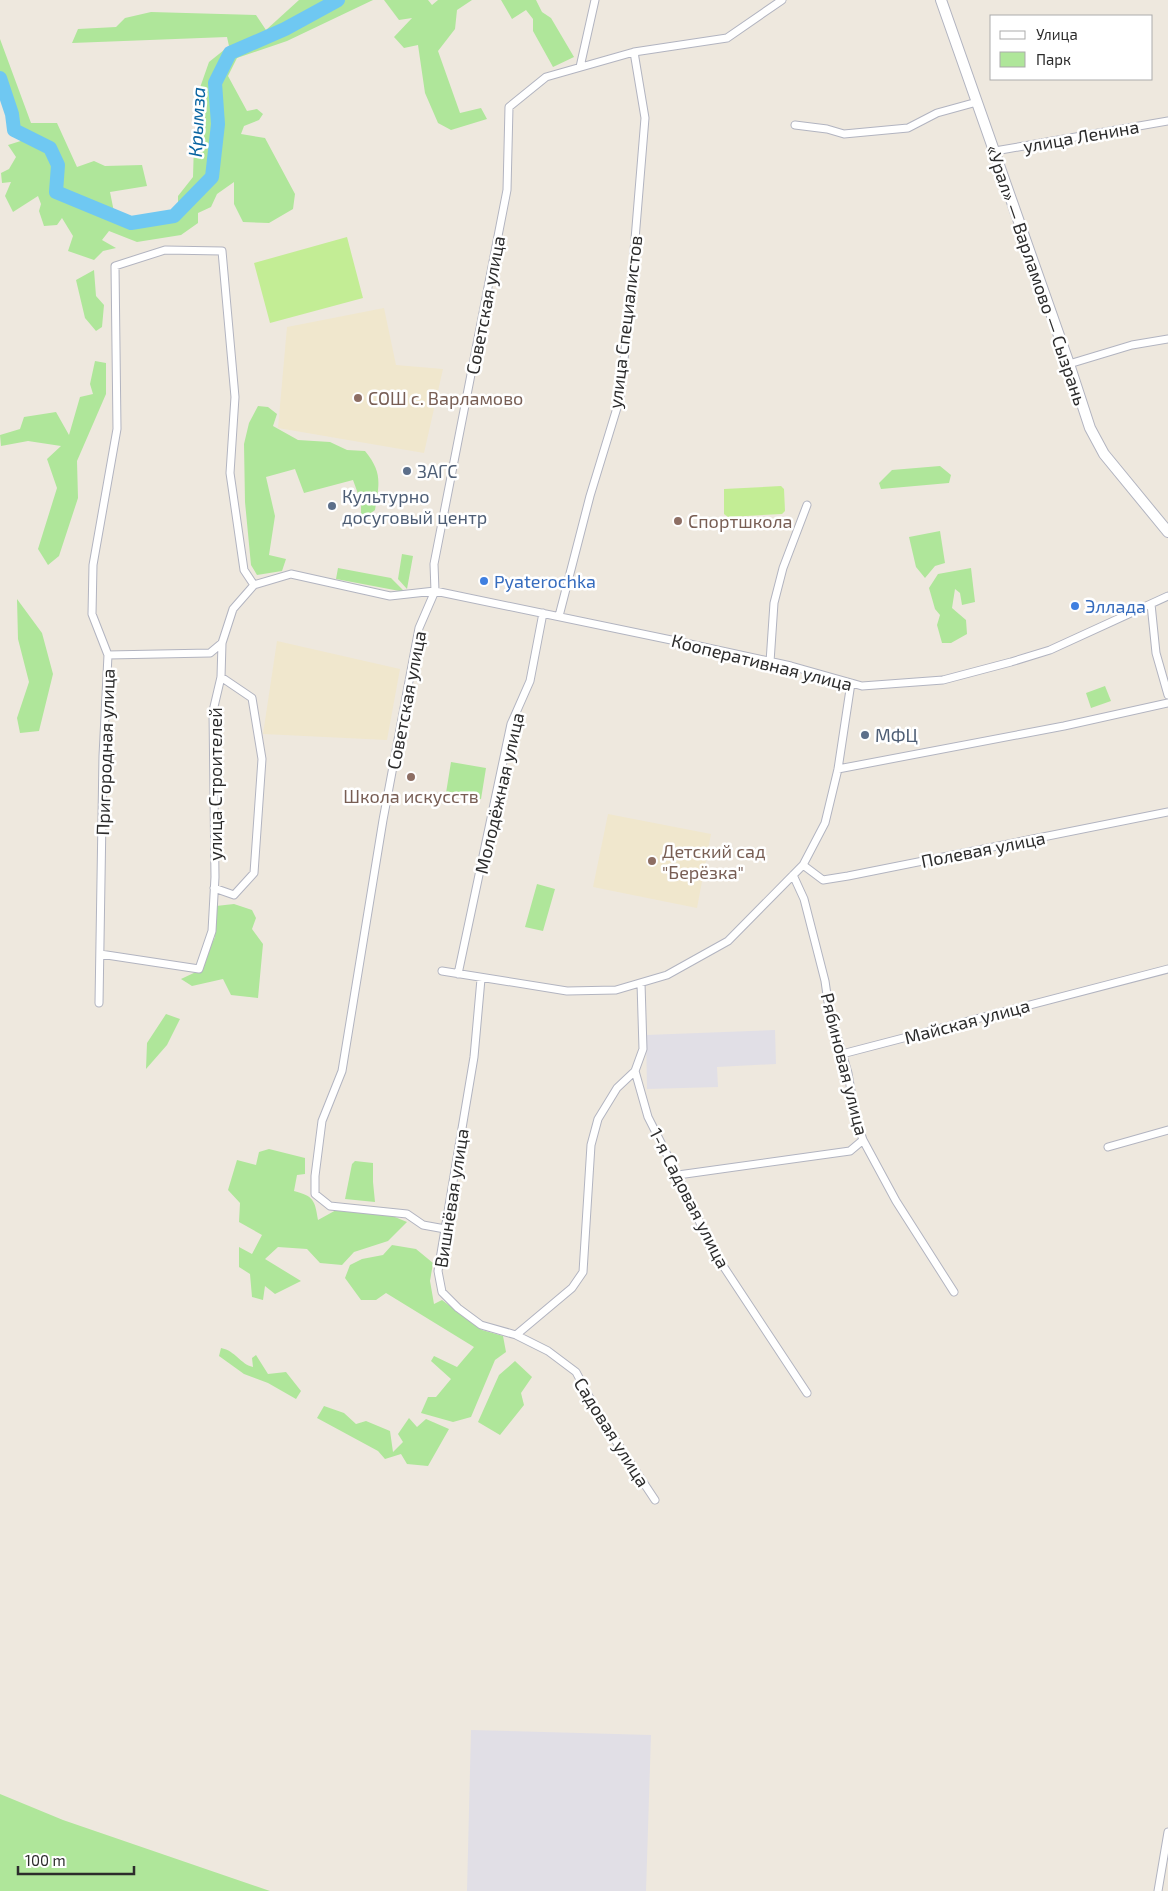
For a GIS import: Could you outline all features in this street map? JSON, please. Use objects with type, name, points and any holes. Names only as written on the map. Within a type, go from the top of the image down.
[{"type":"main road","name":"«Урал» — Варламово — Сызрань","points":[[941,0],[1090,428],[1104,454],[1168,532]]},
{"type":"street","points":[[595,0],[580,68],[634,52],[727,38],[782,0]]},
{"type":"street","name":"улица Специалистов","points":[[559,616],[590,496],[620,398],[630,303],[645,118],[634,52]]},
{"type":"street","name":"Советская улица","points":[[445,1229],[423,1225],[407,1214],[330,1206],[315,1194],[315,1176],[322,1121],[342,1071],[383,820],[419,628],[435,591],[434,564],[507,190],[509,107],[546,77],[580,68]]},
{"type":"street","points":[[795,125],[827,128],[844,134],[908,128],[937,113],[977,102]]},
{"type":"street","name":"улица Ленина","points":[[995,151],[1168,121]]},
{"type":"street","name":"Пригородная улица","points":[[99,1003],[103,756],[108,655],[92,614],[92,575],[117,429],[115,266],[165,250],[222,251],[235,397],[230,474],[244,570],[254,585]]},
{"type":"street","points":[[1069,364],[1132,345],[1168,340]]},
{"type":"street","points":[[770,662],[774,603],[783,568],[808,505]]},
{"type":"street","name":"Кооперативная улица","points":[[254,585],[291,574],[390,596],[435,591],[770,662],[862,686],[943,680],[976,672],[1050,650],[1168,596]]},
{"type":"street","name":"улица Строителей","points":[[100,954],[198,969],[212,930],[214,888],[213,711],[221,677],[222,643],[233,610],[254,585]]},
{"type":"street","points":[[1151,604],[1156,653],[1168,695]]},
{"type":"street","name":"Молодёжная улица","points":[[458,974],[511,724],[530,681],[543,613]]},
{"type":"street","points":[[108,655],[210,653],[222,643]]},
{"type":"street","points":[[214,888],[234,895],[254,873],[262,759],[252,698],[221,677]]},
{"type":"street","points":[[442,971],[480,979],[567,991],[616,990],[667,975],[728,941],[803,865],[825,822],[838,769],[851,683]]},
{"type":"street","points":[[838,769],[1064,726],[1168,703]]},
{"type":"street","name":"Полевая улица","points":[[803,865],[822,880],[1168,812]]},
{"type":"street","name":"Рябиновая улица","points":[[793,876],[804,899],[825,981],[829,1009],[848,1073],[855,1116],[863,1140],[896,1201],[954,1292]]},
{"type":"street","name":"Майская улица","points":[[842,1054],[1168,969]]},
{"type":"street","name":"Вишнёвая улица","points":[[480,979],[474,1057],[438,1271],[442,1292],[458,1308],[481,1326],[516,1335]]},
{"type":"street","points":[[516,1335],[572,1288],[583,1272],[592,1145],[598,1119],[617,1088],[635,1071],[643,1049],[641,983]]},
{"type":"street","name":"1-я Садовая улица","points":[[635,1071],[648,1117],[678,1175],[710,1246],[807,1392]]},
{"type":"street","points":[[1108,1148],[1168,1130]]},
{"type":"street","points":[[678,1175],[850,1151],[863,1140]]},
{"type":"street","name":"Садовая улица","points":[[516,1335],[548,1351],[576,1372],[600,1417],[655,1500]]},
{"type":"street","points":[[1158,1891],[1168,1832]]},
{"type":"shaded area","name":"СОШ с. Варламово","points":[[384,308],[396,365],[443,369],[424,453],[278,428],[287,327]]},
{"type":"shaded area","points":[[277,641],[400,669],[387,740],[263,734]]},
{"type":"shaded area","name":"Детский сад \"Берёзка\"","points":[[608,814],[711,834],[697,908],[593,887]]},
{"type":"shaded area","points":[[775,1030],[776,1064],[717,1067],[718,1087],[647,1089],[646,1035]]},
{"type":"shaded area","points":[[471,1730],[651,1735],[646,1891],[467,1891]]},
{"type":"green space","points":[[299,0],[373,0],[287,41],[237,58],[228,76],[247,111],[257,109],[263,114],[259,120],[244,126],[241,134],[265,138],[295,194],[293,209],[269,223],[243,222],[234,204],[234,182],[217,194],[211,207],[198,213],[198,223],[181,235],[137,242],[109,231],[102,240],[116,248],[103,251],[94,260],[68,251],[73,236],[62,218],[57,225],[44,226],[39,211],[41,204],[38,196],[13,212],[5,196],[11,182],[2,183],[1,173],[9,169],[16,157],[8,145],[27,139],[15,129],[11,101],[0,74],[0,39],[31,123],[57,123],[77,167],[94,161],[105,166],[142,165],[147,186],[110,192],[114,212],[136,218],[178,211],[178,196],[193,177],[194,143],[204,138],[197,113],[196,99],[209,62],[229,46],[227,37],[72,43],[78,29],[116,27],[125,18],[151,12],[256,15],[266,30]]},
{"type":"green space","points":[[384,0],[428,0],[432,5],[438,0],[472,0],[457,10],[455,29],[438,51],[460,113],[481,108],[487,119],[451,130],[438,123],[425,93],[418,45],[404,48],[394,37],[412,18],[399,20]]},
{"type":"green space","points":[[501,0],[536,0],[542,12],[551,18],[574,57],[553,67],[533,31],[533,19],[526,10],[512,19]]},
{"type":"green space","points":[[347,237],[363,298],[270,323],[254,263]]},
{"type":"green space","points":[[94,270],[96,296],[104,305],[102,327],[96,331],[85,318],[76,280]]},
{"type":"green space","points":[[95,361],[106,363],[106,394],[77,461],[78,498],[59,556],[48,565],[38,549],[57,488],[47,459],[61,446],[28,441],[1,446],[0,435],[20,429],[24,417],[56,412],[69,435],[80,397],[93,394],[90,384]]},
{"type":"green space","points":[[258,406],[268,407],[277,414],[273,426],[298,440],[330,442],[347,450],[365,451],[375,466],[378,486],[375,510],[367,516],[361,515],[361,502],[353,480],[304,493],[295,469],[266,477],[275,516],[269,555],[286,559],[282,571],[257,575],[251,565],[245,502],[244,444],[249,423]]},
{"type":"green space","points":[[940,466],[951,475],[949,483],[881,489],[879,483],[892,470]]},
{"type":"green space","points":[[781,486],[784,489],[785,511],[782,514],[728,517],[724,514],[724,489]]},
{"type":"green space","points":[[940,531],[945,563],[935,566],[925,578],[916,567],[909,537]]},
{"type":"green space","points":[[402,554],[413,556],[407,589],[398,579]]},
{"type":"green space","points":[[338,568],[391,578],[405,592],[336,579]]},
{"type":"green space","points":[[971,568],[975,602],[962,605],[960,593],[955,589],[952,608],[966,620],[967,634],[951,643],[942,643],[937,625],[940,615],[935,609],[929,588],[938,574]]},
{"type":"green space","points":[[17,599],[42,633],[53,674],[39,731],[20,733],[17,718],[29,682],[18,639]]},
{"type":"green space","points":[[1105,686],[1111,701],[1091,708],[1086,693]]},
{"type":"green space","points":[[451,762],[486,768],[481,799],[446,793]]},
{"type":"green space","points":[[537,884],[555,889],[543,931],[525,927]]},
{"type":"green space","points":[[234,904],[252,910],[256,918],[252,929],[263,944],[258,998],[231,995],[223,979],[192,986],[181,979],[198,971],[215,937],[216,906]]},
{"type":"green space","points":[[166,1014],[180,1019],[167,1045],[146,1069],[147,1043]]},
{"type":"green space","points":[[269,1149],[305,1158],[305,1174],[297,1175],[294,1191],[310,1197],[316,1208],[318,1220],[338,1209],[390,1215],[407,1222],[388,1241],[354,1252],[342,1265],[320,1263],[307,1249],[278,1247],[265,1259],[301,1281],[275,1294],[265,1286],[263,1300],[252,1297],[250,1274],[239,1267],[239,1247],[252,1254],[262,1235],[239,1222],[240,1203],[228,1190],[237,1160],[256,1165],[259,1152]]},
{"type":"green space","points":[[355,1161],[373,1163],[375,1202],[345,1199],[352,1164]]},
{"type":"green space","points":[[392,1245],[416,1249],[433,1263],[430,1281],[434,1304],[442,1300],[482,1330],[503,1336],[506,1352],[495,1360],[471,1417],[453,1422],[421,1413],[428,1397],[436,1397],[451,1379],[431,1361],[434,1356],[457,1367],[474,1347],[386,1293],[376,1300],[361,1300],[345,1278],[350,1265],[362,1259],[383,1255]]},
{"type":"green space","points":[[221,1348],[253,1367],[252,1358],[256,1355],[268,1374],[286,1372],[301,1391],[296,1399],[268,1383],[244,1374],[219,1356]]},
{"type":"green space","points":[[515,1361],[532,1377],[521,1393],[524,1405],[500,1435],[478,1422],[499,1375]]},
{"type":"green space","points":[[324,1406],[344,1413],[356,1424],[366,1421],[390,1431],[393,1452],[403,1442],[398,1434],[409,1418],[417,1427],[426,1419],[449,1429],[428,1466],[407,1464],[401,1454],[385,1459],[378,1451],[317,1418]]},
{"type":"green space","points":[[0,1794],[63,1820],[270,1891],[0,1891]]},
{"type":"waterway","name":"Крымза","points":[[0,78],[12,114],[14,130],[50,148],[58,165],[56,192],[131,223],[174,216],[212,177],[218,124],[215,83],[230,53],[285,29],[338,0]]},
{"type":"place","name":"СОШ с. Варламово","points":[[358,398]]},
{"type":"place","name":"ЗАГС","points":[[407,471]]},
{"type":"place","name":"Культурно досуговый центр","points":[[332,506]]},
{"type":"place","name":"Спортшкола","points":[[678,521]]},
{"type":"place","name":"Pyaterochka","points":[[484,581]]},
{"type":"place","name":"Эллада","points":[[1075,606]]},
{"type":"place","name":"МФЦ","points":[[865,735]]},
{"type":"place","name":"Школа искусств","points":[[411,777]]},
{"type":"place","name":"Детский сад \"Берёзка\"","points":[[652,861]]}]
